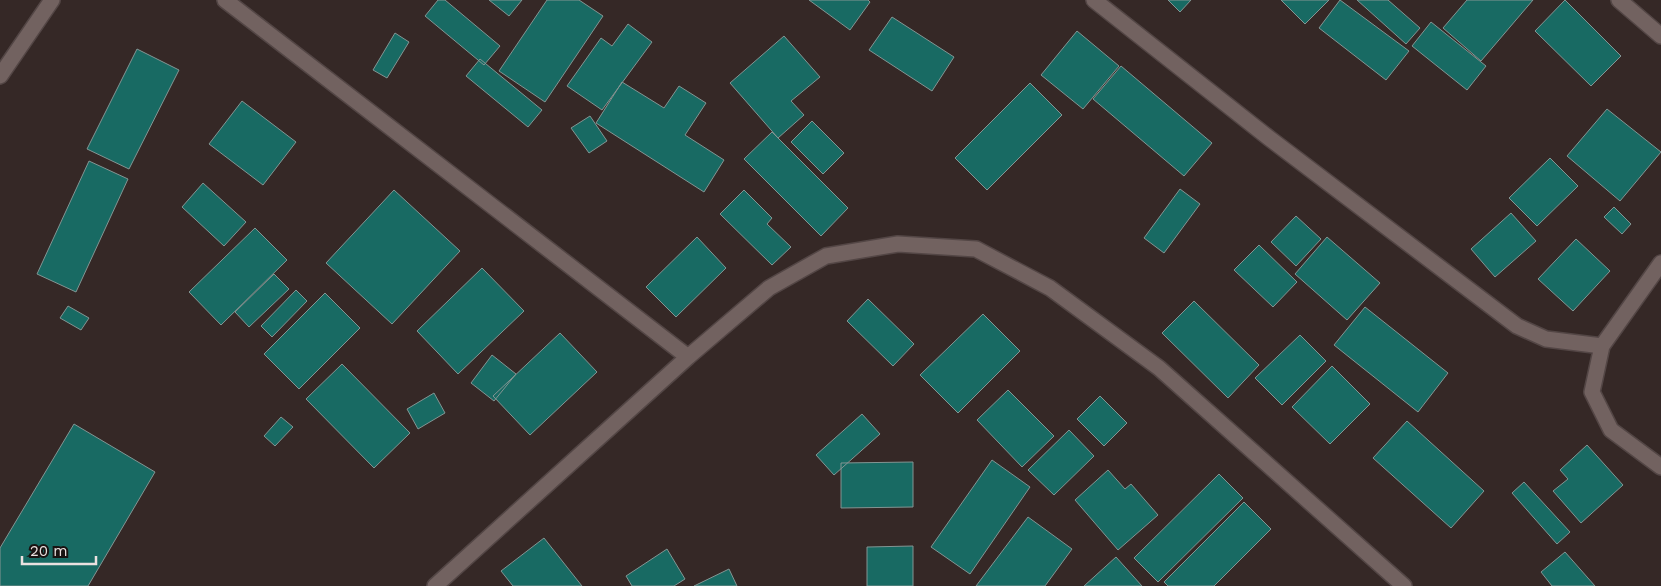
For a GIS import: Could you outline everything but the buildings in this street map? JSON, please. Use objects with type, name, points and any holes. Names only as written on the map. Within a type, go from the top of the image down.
[{"type":"street","points":[[0,76],[52,0]]},
{"type":"street","points":[[225,0],[688,357]]},
{"type":"street","points":[[1094,0],[1277,144],[1517,326],[1546,339],[1602,346]]},
{"type":"street","points":[[1619,0],[1661,36]]},
{"type":"street","points":[[435,586],[688,357],[769,288],[826,256],[898,244],[976,249],[1050,288],[1159,368],[1404,586]]},
{"type":"street","points":[[1661,263],[1602,346],[1592,392],[1611,430],[1661,467]]}]
